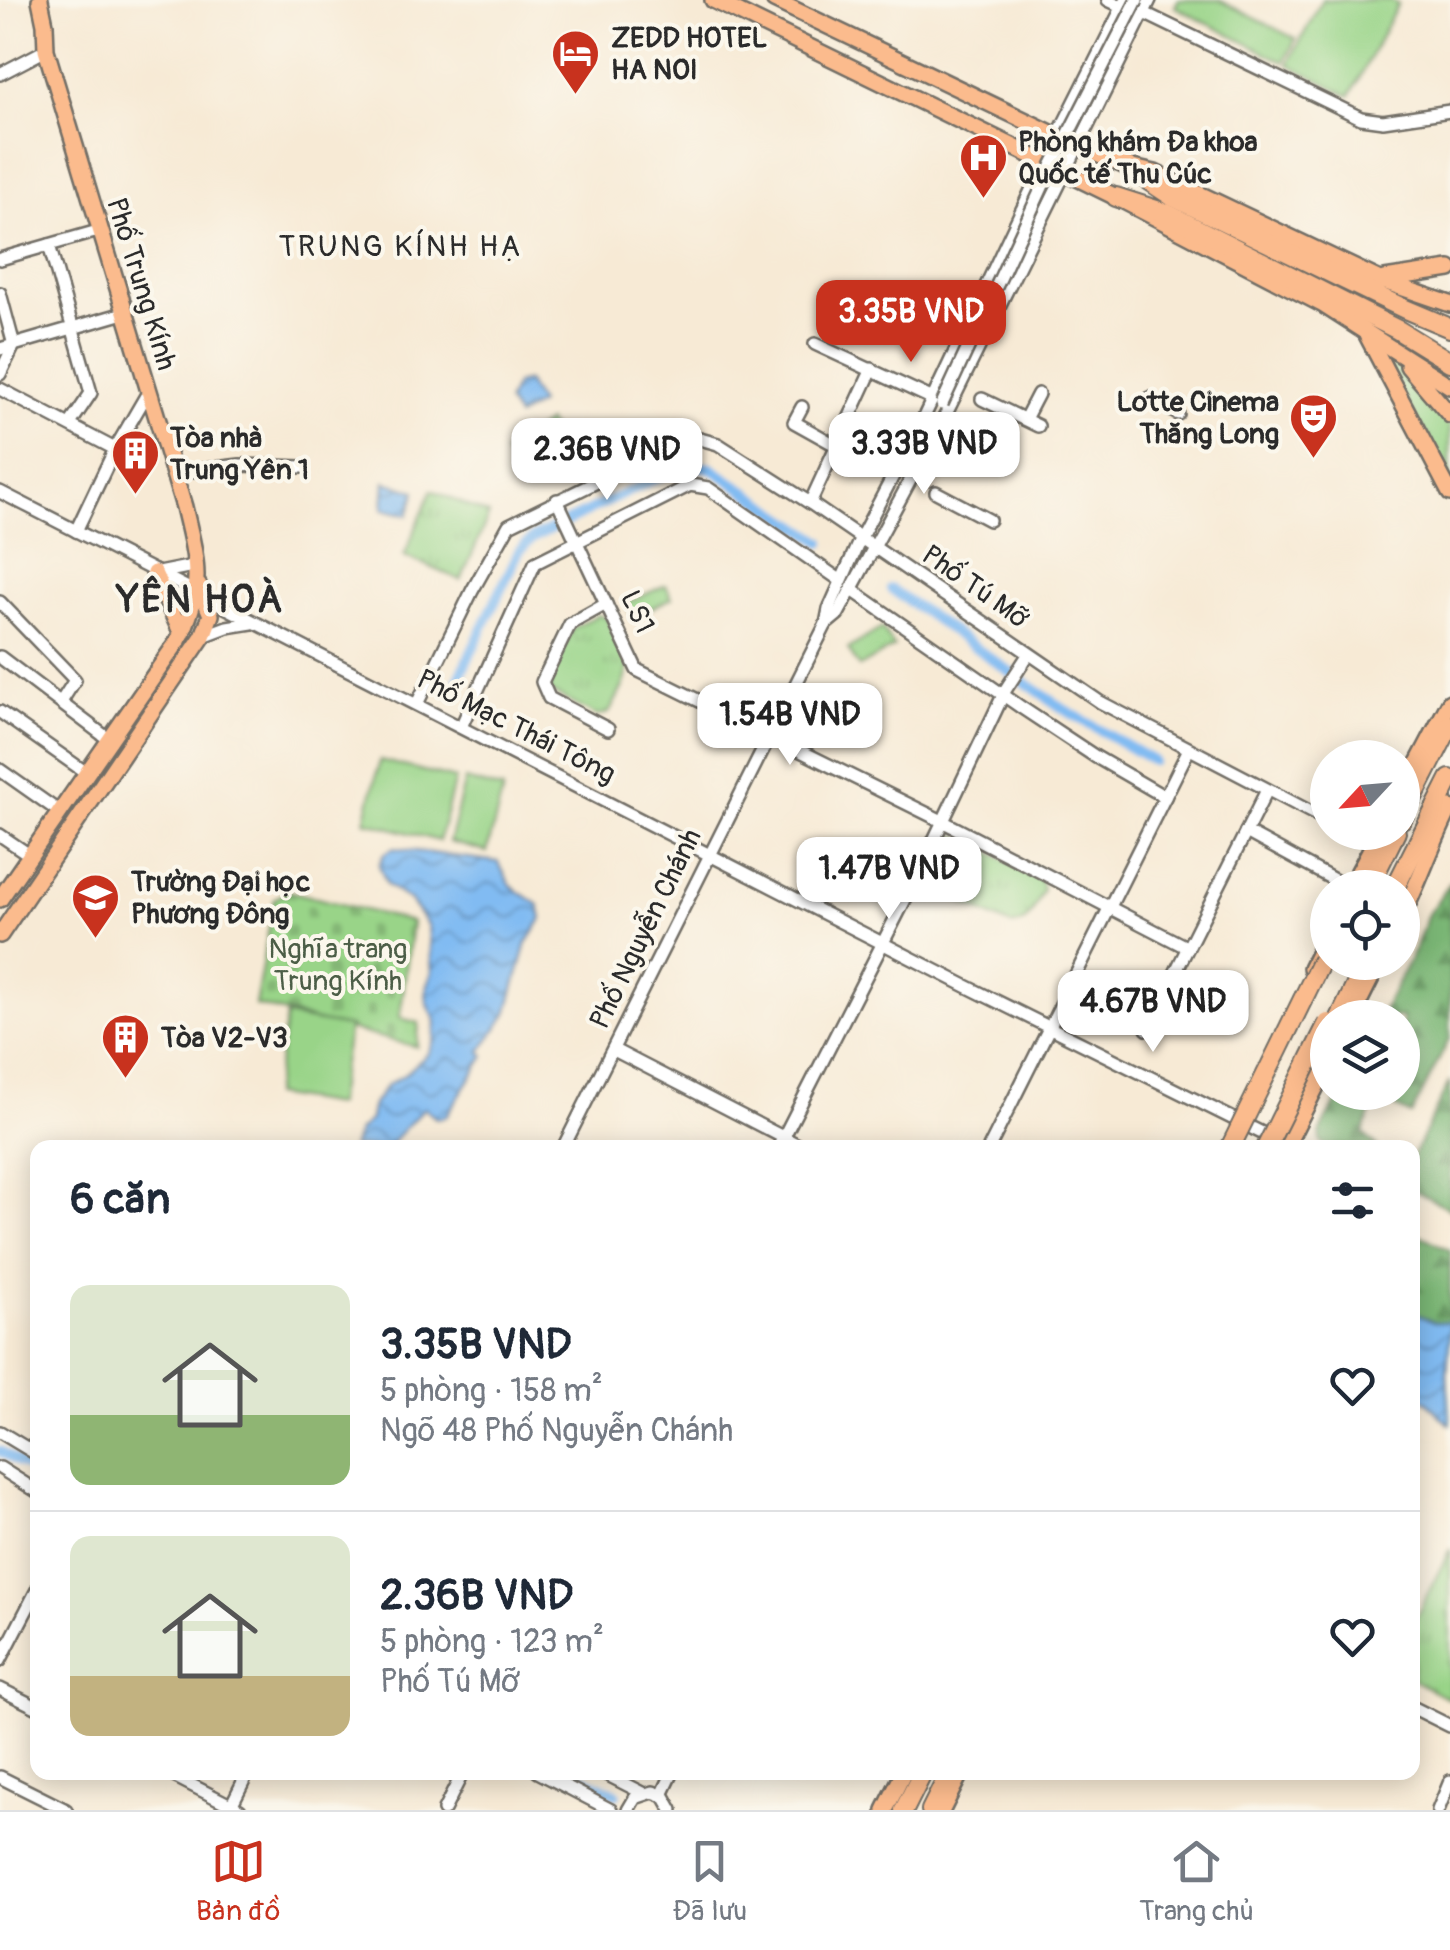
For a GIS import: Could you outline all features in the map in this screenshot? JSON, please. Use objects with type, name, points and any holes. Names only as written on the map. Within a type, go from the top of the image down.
[{"type":"highway","points":[[1128,167],[1173,197],[1450,328]]},
{"type":"highway","points":[[1116,197],[1166,214],[1398,330],[1450,362]]},
{"type":"highway","points":[[1420,784],[1450,725]]},
{"type":"highway","points":[[1404,870],[1450,778]]},
{"type":"highway","points":[[1414,870],[1438,832]]},
{"type":"highway","points":[[1231,1140],[1315,980]]},
{"type":"highway","points":[[1243,1140],[1316,980]]},
{"type":"highway","points":[[1270,1140],[1310,1059]]},
{"type":"highway","points":[[1285,1140],[1310,1083]]},
{"type":"highway","points":[[904,1810],[919,1780]]},
{"type":"highway","points":[[931,1810],[946,1780]]},
{"type":"main road","name":"Phố Trung Kính","points":[[0,900],[182,634],[199,592],[196,561],[173,472],[46,50],[40,0]]},
{"type":"main road","points":[[713,0],[1116,197],[1322,304],[1450,386]]},
{"type":"main road","points":[[774,0],[1078,146],[1128,167],[1154,173],[1380,280],[1449,303]]},
{"type":"main road","points":[[882,84],[895,60]]},
{"type":"main road","points":[[1380,280],[1450,269]]},
{"type":"main road","points":[[1365,332],[1450,492]]},
{"type":"main road","points":[[1392,349],[1450,416]]},
{"type":"main road","points":[[154,573],[182,634]]},
{"type":"main road","name":"Phố Trung Kính","points":[[199,592],[211,615],[203,636]]},
{"type":"main road","points":[[0,934],[203,636]]},
{"type":"main road","points":[[1420,759],[1450,702]]},
{"type":"main road","points":[[1420,882],[1450,808]]},
{"type":"main road","points":[[1230,1140],[1310,971]]},
{"type":"main road","points":[[1286,1140],[1310,1096]]},
{"type":"main road","points":[[885,1810],[900,1780]]},
{"type":"main road","points":[[942,1810],[957,1780]]},
{"type":"street","points":[[936,428],[936,401],[1022,208],[1124,4],[1108,0]]},
{"type":"street","points":[[936,401],[1137,0]]},
{"type":"street","name":"Phố Nguyễn Chánh","points":[[826,624],[838,614],[852,590],[946,414],[1150,0]]},
{"type":"street","points":[[1144,13],[1361,118],[1384,122],[1450,111]]},
{"type":"street","points":[[0,74],[46,50]]},
{"type":"street","points":[[1079,96],[1081,112],[1086,115],[1098,109]]},
{"type":"street","points":[[1022,208],[1028,204],[1035,206],[1038,224]]},
{"type":"street","points":[[0,259],[98,231]]},
{"type":"street","points":[[49,245],[91,393],[70,424]]},
{"type":"street","points":[[0,293],[14,345],[0,374]]},
{"type":"street","points":[[0,350],[124,312]]},
{"type":"street","points":[[815,344],[936,401]]},
{"type":"street","points":[[810,502],[872,370]]},
{"type":"street","points":[[0,388],[115,449]]},
{"type":"street","points":[[76,531],[115,449],[148,394]]},
{"type":"street","points":[[1025,420],[1038,394]]},
{"type":"street","points":[[1150,398],[1178,414]]},
{"type":"street","points":[[982,399],[1038,426]]},
{"type":"street","name":"Phố Nguyễn Chánh","points":[[567,1140],[771,737],[826,624],[840,580],[861,537],[936,401]]},
{"type":"street","points":[[802,407],[794,422],[837,446]]},
{"type":"street","name":"Phố Tú Mỡ","points":[[416,704],[503,532],[517,520],[560,506],[666,446],[700,439],[718,444],[810,502],[1025,659],[1310,812]]},
{"type":"street","points":[[173,472],[240,465],[303,467]]},
{"type":"street","points":[[461,727],[533,566],[574,537],[683,488],[699,484],[840,580]]},
{"type":"street","name":"Phố Mạc Thái Tông","points":[[0,492],[1238,1120],[1271,1140]]},
{"type":"street","points":[[936,492],[989,520]]},
{"type":"street","name":"LS1","points":[[560,506],[637,670],[942,820],[1186,947]]},
{"type":"street","points":[[154,573],[188,567],[196,561]]},
{"type":"street","points":[[852,590],[1096,757],[1165,796]]},
{"type":"street","points":[[0,602],[75,680],[61,702]]},
{"type":"street","points":[[606,604],[570,624],[542,682],[549,698],[608,729]]},
{"type":"street","points":[[203,636],[252,623]]},
{"type":"street","points":[[0,657],[111,740]]},
{"type":"street","points":[[782,1140],[1025,659]]},
{"type":"street","points":[[0,712],[88,774]]},
{"type":"street","points":[[993,1140],[1189,749]]},
{"type":"street","points":[[0,770],[61,813]]},
{"type":"street","points":[[1148,1028],[1267,790]]},
{"type":"street","points":[[1246,832],[1318,870]]},
{"type":"street","points":[[0,835],[31,856]]},
{"type":"street","points":[[614,1050],[777,1140]]},
{"type":"street","points":[[0,1432],[30,1450]]},
{"type":"street","points":[[0,1468],[30,1487]]},
{"type":"street","points":[[0,1661],[30,1603]]},
{"type":"street","points":[[0,1688],[30,1704]]},
{"type":"street","points":[[1420,1711],[1450,1726]]},
{"type":"street","points":[[1,1780],[42,1805],[66,1810]]},
{"type":"street","points":[[181,1780],[233,1808],[245,1780]]},
{"type":"street","points":[[444,1810],[459,1780]]},
{"type":"street","points":[[553,1780],[611,1810]]},
{"type":"street","points":[[618,1780],[643,1793],[662,1795],[673,1810]]},
{"type":"street","points":[[662,1795],[670,1780]]},
{"type":"street","points":[[1438,1810],[1450,1781]]},
{"type":"street","points":[[628,1810],[634,1798],[643,1793]]},
{"type":"green space","points":[[1178,0],[1219,0],[1296,39],[1284,62],[1175,7]]},
{"type":"green space","points":[[1322,0],[1390,0],[1398,4],[1350,96],[1288,64]]},
{"type":"green space","points":[[1380,353],[1409,375],[1446,419],[1450,428],[1450,484]]},
{"type":"green space","points":[[547,422],[567,451],[523,482],[503,453]]},
{"type":"green space","points":[[432,490],[489,515],[461,580],[404,556]]},
{"type":"green space","points":[[666,585],[672,598],[633,617],[626,603]]},
{"type":"green space","points":[[598,615],[607,618],[628,665],[624,684],[609,713],[597,716],[551,692],[549,681],[573,628]]},
{"type":"green space","points":[[882,628],[894,647],[859,667],[848,649]]},
{"type":"green space","points":[[380,760],[455,779],[439,841],[365,821]]},
{"type":"green space","points":[[465,780],[503,790],[487,852],[449,842]]},
{"type":"green space","points":[[957,835],[1040,878],[1043,890],[1022,923],[1009,925],[926,886],[924,873],[939,841]]},
{"type":"green space","points":[[1450,883],[1450,1038],[1420,1097],[1420,1000],[1388,1000],[1399,980],[1420,980],[1420,936],[1428,914]]},
{"type":"green space","name":"Nghĩa trang Trung Kính","points":[[289,891],[412,922],[400,1018],[419,1023],[417,1047],[255,1005],[274,899]]},
{"type":"green space","points":[[286,1016],[349,1027],[336,1105],[273,1095]]},
{"type":"green space","points":[[1450,1081],[1450,1209],[1420,1194],[1420,1142]]},
{"type":"green space","points":[[1332,1110],[1372,1110],[1363,1133],[1370,1140],[1321,1140],[1320,1133]]},
{"type":"green space","points":[[1420,1235],[1450,1250],[1450,1322],[1433,1322],[1420,1316]]},
{"type":"green space","points":[[1450,1549],[1450,1699],[1420,1684],[1420,1609]]},
{"type":"water","points":[[526,381],[539,404],[517,417],[507,402],[516,384]]},
{"type":"water","points":[[385,482],[416,491],[408,515],[383,509]]},
{"type":"water","points":[[393,848],[498,862],[511,886],[539,905],[542,919],[527,943],[507,1014],[481,1051],[485,1056],[446,1116],[437,1119],[424,1108],[394,1140],[355,1140],[387,1085],[428,1054],[436,1022],[426,990],[432,972],[428,926],[410,901],[387,885],[379,865],[384,854]]},
{"type":"water","points":[[1420,1316],[1433,1322],[1450,1322],[1450,1424],[1420,1397]]},
{"type":"waterway","points":[[452,693],[519,551],[533,538],[669,472],[692,465],[711,468],[822,542]]},
{"type":"waterway","points":[[891,589],[1062,708],[1153,761]]},
{"type":"waterway","points":[[0,1451],[30,1469]]},
{"type":"waterway","points":[[588,1780],[616,1794]]},
{"type":"place","name":"ZEDD HOTEL HA NOI","points":[[576,96]]},
{"type":"place","name":"Phòng khám Đa khoa Quốc tế Thu Cúc","points":[[983,200]]},
{"type":"place","name":"Lotte Cinema Thăng Long","points":[[1314,460]]},
{"type":"place","name":"Tòa nhà Trung Yên 1","points":[[135,496]]},
{"type":"place","name":"Trường Đại học Phương Đông","points":[[96,940]]},
{"type":"place","name":"Tòa V2-V3","points":[[126,1080]]},
{"type":"district","name":"TRUNG KÍNH HẠ","points":[[401,246]]},
{"type":"district","name":"YÊN HOÀ","points":[[201,600]]}]
